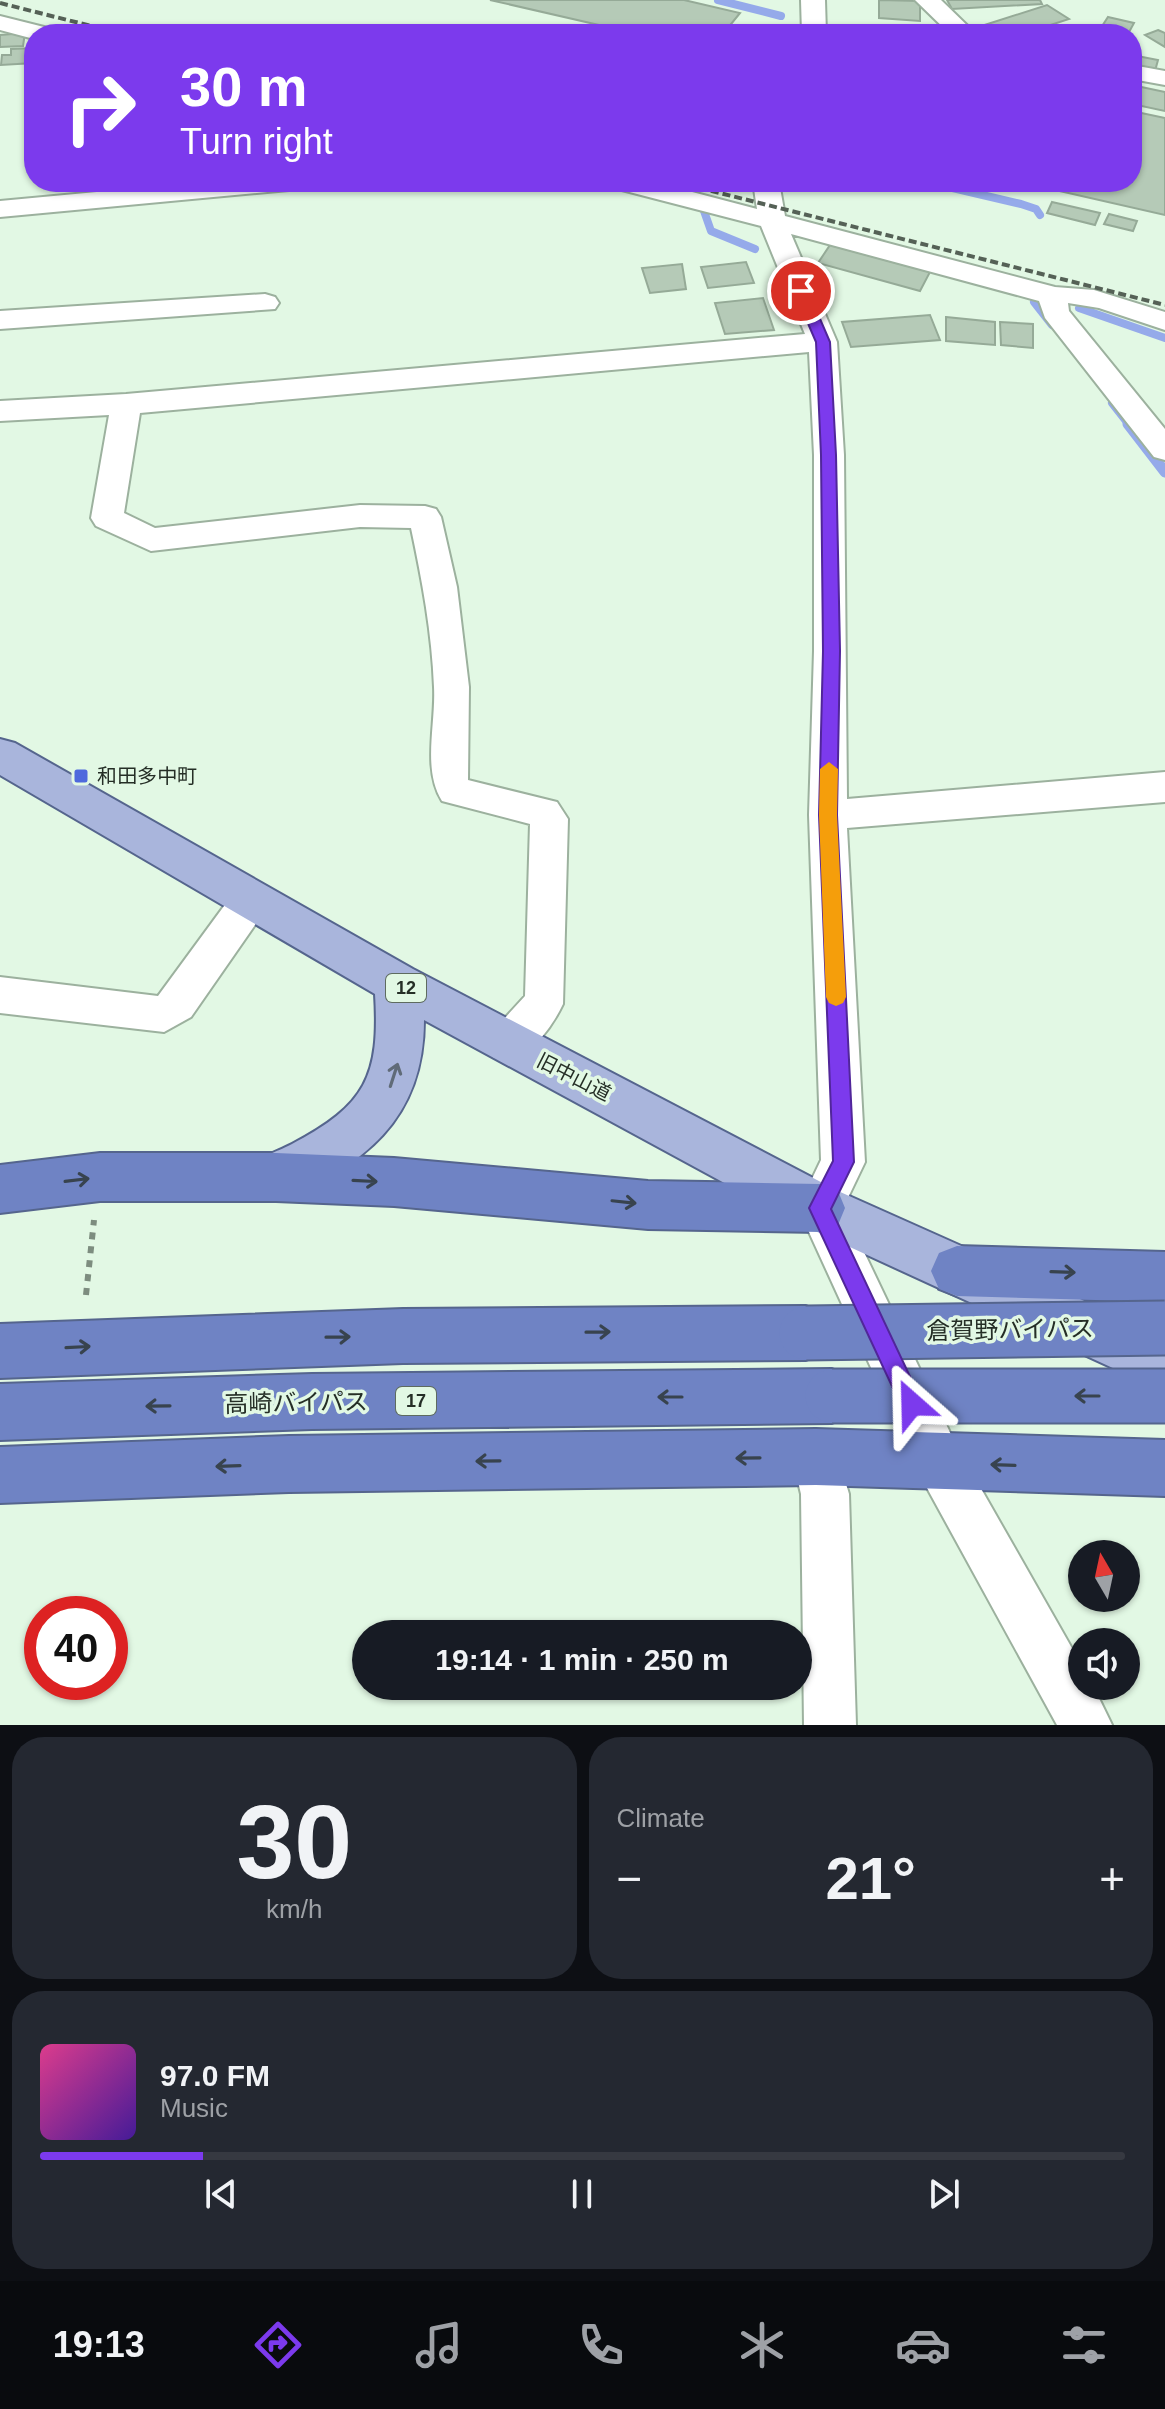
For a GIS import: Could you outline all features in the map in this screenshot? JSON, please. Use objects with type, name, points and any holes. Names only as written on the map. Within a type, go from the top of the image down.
[{"type":"highway","points":[[0,1189],[100,1177],[276,1177],[423,1184],[648,1205],[820,1208]]},
{"type":"highway","points":[[957,1271],[1165,1277]]},
{"type":"highway","name":"倉賀野バイパス","points":[[0,1351],[220,1340],[618,1331],[806,1333],[1165,1328]]},
{"type":"highway","name":"高崎バイパス","points":[[0,1412],[342,1402],[832,1396],[1165,1396]]},
{"type":"highway","points":[[0,1475],[289,1464],[816,1457],[1165,1468]]},
{"type":"main road","name":"旧中山道","points":[[0,755],[397,983],[820,1208],[1165,1365]]},
{"type":"main road","points":[[276,1177],[314,1159],[361,1128],[381,1107],[394,1079],[399,1056],[401,1033],[397,983]]},
{"type":"street","points":[[813,0],[814,24]]},
{"type":"street","points":[[927,0],[953,24]]},
{"type":"street","points":[[0,23],[24,29]]},
{"type":"street","points":[[1142,74],[1165,78]]},
{"type":"street","points":[[0,209],[182,192]]},
{"type":"street","points":[[652,192],[778,236],[1038,290],[1052,296],[1081,296],[1165,321]]},
{"type":"street","points":[[768,192],[778,236],[823,342],[829,455],[831,651],[828,815],[843,1162],[820,1208],[938,1460],[1086,1725]]},
{"type":"street","points":[[1052,296],[1055,312],[1165,450]]},
{"type":"street","points":[[0,320],[265,303]]},
{"type":"street","points":[[0,411],[126,404],[823,342]]},
{"type":"street","points":[[126,404],[107,518],[151,540],[360,516],[425,517],[440,587],[452,687],[450,783],[455,791],[544,813],[549,819],[545,996],[543,1004],[508,1044]]},
{"type":"street","points":[[828,815],[1165,787]]},
{"type":"street","points":[[0,995],[164,1014],[177,1005],[252,898]]},
{"type":"street","points":[[816,1457],[825,1494],[830,1725]]},
{"type":"path","points":[[86,1295],[96,1209]]},
{"type":"building","points":[[490,0],[684,0],[740,13],[731,24],[594,24]]},
{"type":"building","points":[[879,0],[920,1],[920,21],[879,18]]},
{"type":"building","points":[[947,0],[1040,0],[1042,4],[952,9]]},
{"type":"building","points":[[1047,5],[1069,19],[1054,24],[988,24]]},
{"type":"building","points":[[1108,17],[1134,23],[1133,24],[1103,24]]},
{"type":"building","points":[[1158,30],[1165,33],[1165,47],[1145,35]]},
{"type":"building","points":[[24,33],[23,46],[0,47],[0,35]]},
{"type":"building","points":[[24,48],[24,64],[1,65],[2,55],[11,55],[11,49]]},
{"type":"building","points":[[1142,57],[1158,60],[1155,71],[1142,68]]},
{"type":"building","points":[[1142,87],[1165,92],[1165,111],[1142,106]]},
{"type":"building","points":[[1142,113],[1165,118],[1165,215],[1064,192],[1142,192]]},
{"type":"building","points":[[1052,202],[1100,213],[1095,225],[1047,213]]},
{"type":"building","points":[[1109,214],[1137,221],[1133,231],[1104,224]]},
{"type":"building","points":[[830,245],[930,272],[920,291],[818,263]]},
{"type":"building","points":[[746,262],[754,283],[708,288],[701,267]]},
{"type":"building","points":[[682,264],[686,289],[650,293],[642,268]]},
{"type":"building","points":[[763,298],[774,330],[725,334],[715,303]]},
{"type":"building","points":[[930,315],[940,340],[851,347],[842,322]]},
{"type":"building","points":[[946,317],[995,322],[995,345],[946,341]]},
{"type":"building","points":[[1000,322],[1033,324],[1033,348],[1001,345]]},
{"type":"waterway","points":[[718,0],[781,16]]},
{"type":"waterway","points":[[970,192],[1021,204],[1036,209],[1040,215]]},
{"type":"waterway","points":[[704,211],[711,231],[755,249]]},
{"type":"waterway","points":[[1034,302],[1052,325]]},
{"type":"waterway","points":[[1079,308],[1165,338]]},
{"type":"waterway","points":[[1112,403],[1130,426]]},
{"type":"waterway","points":[[1128,424],[1165,472]]},
{"type":"railway","points":[[0,3],[83,24]]},
{"type":"railway","points":[[716,192],[1165,305]]},
{"type":"slow traffic","points":[[829,769],[828,815],[836,997]]},
{"type":"place","name":"和田多中町","points":[[81,776]]},
{"type":"route","points":[[801,291],[823,342],[829,455],[831,651],[828,815],[843,1162],[820,1208],[912,1404]]}]
